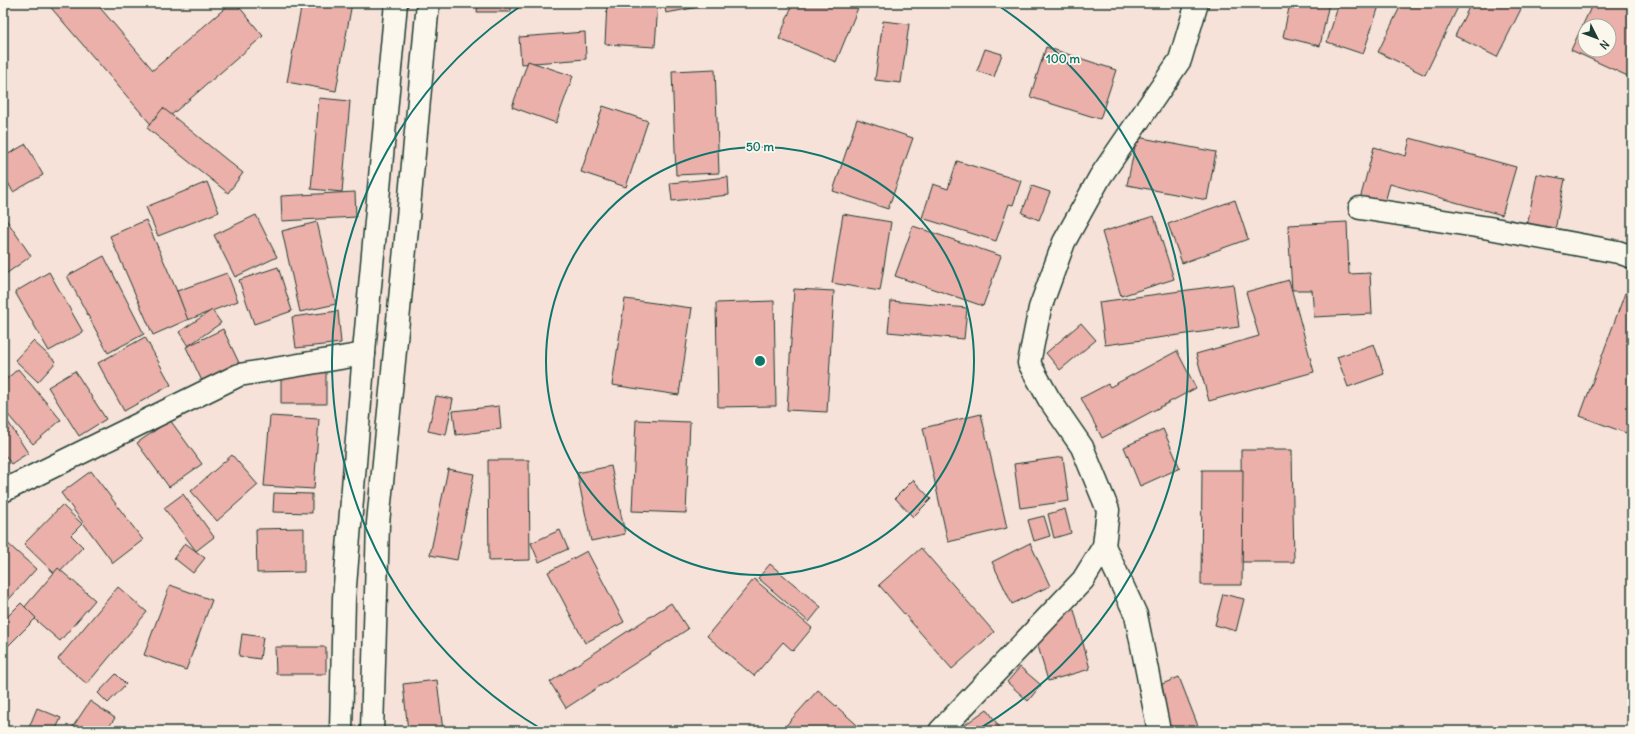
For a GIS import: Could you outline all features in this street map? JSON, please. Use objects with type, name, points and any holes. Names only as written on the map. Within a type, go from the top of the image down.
[{"type":"street","points":[[341,731],[344,598],[364,354],[396,3]]},
{"type":"street","points":[[372,731],[378,523],[428,3]]},
{"type":"street","points":[[940,731],[1083,580],[1104,546],[1108,510],[1082,448],[1029,364],[1040,308],[1064,242],[1100,177],[1180,60],[1197,3]]},
{"type":"street","points":[[1360,208],[1504,231],[1618,252],[1632,257]]},
{"type":"street","points":[[3,491],[239,375],[364,354]]},
{"type":"street","points":[[1104,546],[1136,615],[1159,731]]},
{"type":"building","points":[[47,3],[96,3],[153,70],[231,3],[236,3],[263,36],[155,129]]},
{"type":"building","points":[[302,3],[352,3],[336,91],[287,82]]},
{"type":"building","points":[[478,3],[511,3],[511,12],[477,12]]},
{"type":"building","points":[[607,3],[658,3],[655,47],[605,44]]},
{"type":"building","points":[[664,3],[699,3],[699,7],[666,13]]},
{"type":"building","points":[[793,3],[860,3],[836,62],[779,39]]},
{"type":"building","points":[[1290,3],[1329,3],[1320,46],[1283,37]]},
{"type":"building","points":[[1339,3],[1380,3],[1363,54],[1327,42]]},
{"type":"building","points":[[1402,3],[1460,3],[1425,75],[1378,52]]},
{"type":"building","points":[[1471,3],[1524,3],[1497,57],[1455,36]]},
{"type":"building","points":[[1593,3],[1632,3],[1632,78],[1588,58],[1617,58],[1617,18],[1586,18]]},
{"type":"building","points":[[883,21],[909,24],[901,83],[875,80]]},
{"type":"building","points":[[585,32],[586,59],[521,64],[519,37]]},
{"type":"building","points":[[1577,37],[1577,53],[1571,50]]},
{"type":"building","points":[[1046,47],[1116,70],[1100,119],[1030,97]]},
{"type":"building","points":[[985,49],[1002,54],[994,77],[977,71]]},
{"type":"building","points":[[528,61],[573,76],[556,123],[512,107]]},
{"type":"building","points":[[715,69],[719,173],[676,175],[672,71]]},
{"type":"building","points":[[319,98],[350,101],[342,192],[311,189]]},
{"type":"building","points":[[603,106],[648,121],[626,187],[581,172]]},
{"type":"building","points":[[163,108],[243,173],[228,193],[147,128]]},
{"type":"building","points":[[857,119],[913,138],[888,209],[833,191]]},
{"type":"building","points":[[1137,137],[1216,152],[1207,200],[1127,185]]},
{"type":"building","points":[[1410,138],[1516,167],[1502,215],[1390,184],[1383,209],[1359,203],[1374,147],[1406,156]]},
{"type":"building","points":[[26,144],[43,175],[13,192],[3,173],[3,157]]},
{"type":"building","points":[[1632,157],[1632,180],[1628,179]]},
{"type":"building","points":[[957,161],[1021,181],[1013,205],[1009,204],[996,241],[922,218],[933,184],[948,189]]},
{"type":"building","points":[[1537,174],[1565,179],[1555,230],[1527,226]]},
{"type":"building","points":[[728,177],[729,195],[672,201],[670,183]]},
{"type":"building","points":[[207,182],[219,212],[158,236],[146,207]]},
{"type":"building","points":[[1032,186],[1050,192],[1039,220],[1022,213]]},
{"type":"building","points":[[355,192],[356,217],[282,221],[281,196]]},
{"type":"building","points":[[1235,200],[1248,239],[1182,263],[1168,224]]},
{"type":"building","points":[[843,214],[891,222],[880,291],[832,283]]},
{"type":"building","points":[[3,215],[31,256],[3,276]]},
{"type":"building","points":[[256,215],[277,257],[235,277],[214,235]]},
{"type":"building","points":[[1154,216],[1174,279],[1121,296],[1102,232]]},
{"type":"building","points":[[146,220],[189,319],[153,335],[110,236]]},
{"type":"building","points":[[317,222],[336,304],[300,312],[282,231]]},
{"type":"building","points":[[1347,222],[1349,274],[1370,273],[1372,314],[1314,317],[1312,290],[1292,290],[1288,225]]},
{"type":"building","points":[[913,226],[1001,256],[983,306],[895,276]]},
{"type":"building","points":[[104,256],[144,334],[108,353],[67,276]]},
{"type":"building","points":[[278,267],[292,311],[254,324],[239,280]]},
{"type":"building","points":[[49,272],[83,332],[49,351],[15,292]]},
{"type":"building","points":[[227,273],[238,301],[188,320],[177,291]]},
{"type":"building","points":[[1289,280],[1314,372],[1209,401],[1196,354],[1259,336],[1246,292]]},
{"type":"building","points":[[1233,284],[1239,327],[1105,345],[1099,302]]},
{"type":"building","points":[[794,289],[834,291],[827,412],[787,410]]},
{"type":"building","points":[[1625,293],[1632,296],[1632,417],[1626,433],[1580,416]]},
{"type":"building","points":[[625,299],[692,308],[679,395],[612,385]]},
{"type":"building","points":[[774,301],[776,406],[718,407],[716,303]]},
{"type":"building","points":[[891,301],[967,308],[964,339],[888,332]]},
{"type":"building","points":[[212,310],[221,323],[188,346],[179,332]]},
{"type":"building","points":[[338,311],[341,343],[296,348],[292,317]]},
{"type":"building","points":[[1081,323],[1096,340],[1060,370],[1046,353]]},
{"type":"building","points":[[223,329],[240,365],[203,383],[186,347]]},
{"type":"building","points":[[145,337],[171,385],[124,411],[98,363]]},
{"type":"building","points":[[33,341],[56,362],[38,382],[15,360]]},
{"type":"building","points":[[1374,344],[1384,374],[1348,387],[1337,357]]},
{"type":"building","points":[[1177,351],[1196,388],[1102,438],[1081,398],[1108,384],[1110,387]]},
{"type":"building","points":[[281,365],[326,365],[326,404],[281,404]]},
{"type":"building","points":[[18,369],[61,420],[33,444],[3,409],[3,382]]},
{"type":"building","points":[[75,371],[106,419],[79,436],[48,387]]},
{"type":"building","points":[[436,396],[453,399],[446,435],[428,431]]},
{"type":"building","points":[[499,406],[501,429],[456,435],[453,411]]},
{"type":"building","points":[[3,414],[28,453],[11,464],[3,452]]},
{"type":"building","points":[[981,414],[1007,528],[948,542],[923,428]]},
{"type":"building","points":[[270,416],[319,419],[314,489],[264,486]]},
{"type":"building","points":[[170,420],[202,464],[169,487],[137,443]]},
{"type":"building","points":[[636,420],[690,422],[686,513],[632,511]]},
{"type":"building","points":[[1163,429],[1180,468],[1140,486],[1124,447]]},
{"type":"building","points":[[1241,450],[1292,450],[1294,562],[1242,562]]},
{"type":"building","points":[[232,455],[258,485],[217,521],[191,491]]},
{"type":"building","points":[[1063,457],[1069,501],[1020,508],[1014,464]]},
{"type":"building","points":[[488,460],[529,460],[530,560],[489,561]]},
{"type":"building","points":[[611,466],[625,534],[591,541],[577,473]]},
{"type":"building","points":[[448,469],[474,474],[457,560],[430,555]]},
{"type":"building","points":[[1202,470],[1243,470],[1242,585],[1201,585]]},
{"type":"building","points":[[91,471],[143,540],[113,563],[61,493]]},
{"type":"building","points":[[913,480],[931,499],[913,517],[895,498]]},
{"type":"building","points":[[274,493],[312,494],[312,513],[273,512]]},
{"type":"building","points":[[183,494],[214,537],[196,551],[164,508]]},
{"type":"building","points":[[62,505],[82,524],[71,535],[83,547],[56,575],[24,544]]},
{"type":"building","points":[[1065,509],[1071,533],[1054,538],[1048,514]]},
{"type":"building","points":[[1044,516],[1050,536],[1034,541],[1028,520]]},
{"type":"building","points":[[304,528],[304,572],[257,573],[256,529]]},
{"type":"building","points":[[560,530],[568,549],[539,562],[531,543]]},
{"type":"building","points":[[6,542],[36,569],[3,606],[3,544]]},
{"type":"building","points":[[185,543],[205,558],[193,573],[174,558]]},
{"type":"building","points":[[1030,543],[1050,586],[1012,604],[992,562]]},
{"type":"building","points":[[921,548],[994,632],[952,669],[879,585]]},
{"type":"building","points":[[587,551],[624,622],[585,643],[548,572]]},
{"type":"building","points":[[770,564],[821,607],[809,622],[758,578]]},
{"type":"building","points":[[58,568],[95,600],[60,641],[23,609]]},
{"type":"building","points":[[754,579],[812,628],[793,651],[783,642],[754,676],[707,636]]},
{"type":"building","points":[[170,585],[212,600],[186,670],[144,655]]},
{"type":"building","points":[[118,587],[147,612],[87,684],[58,659]]},
{"type":"building","points":[[1223,594],[1244,599],[1236,631],[1215,625]]},
{"type":"building","points":[[21,603],[36,618],[3,651],[3,621]]},
{"type":"building","points":[[671,603],[688,629],[566,708],[550,682]]},
{"type":"building","points":[[1074,610],[1090,669],[1048,681],[1031,621]]},
{"type":"building","points":[[242,634],[263,637],[260,659],[239,656]]},
{"type":"building","points":[[275,647],[326,647],[326,674],[276,674]]},
{"type":"building","points":[[1020,667],[1041,685],[1028,701],[1007,682]]},
{"type":"building","points":[[116,674],[126,684],[108,703],[98,693]]},
{"type":"building","points":[[1179,677],[1200,731],[1164,731],[1148,690]]},
{"type":"building","points":[[437,680],[443,731],[408,731],[403,684]]},
{"type":"building","points":[[818,690],[856,724],[850,731],[781,731]]},
{"type":"building","points":[[90,701],[115,718],[106,731],[70,731]]},
{"type":"building","points":[[37,708],[61,718],[55,731],[28,730]]},
{"type":"building","points":[[987,709],[1002,731],[956,731]]}]
